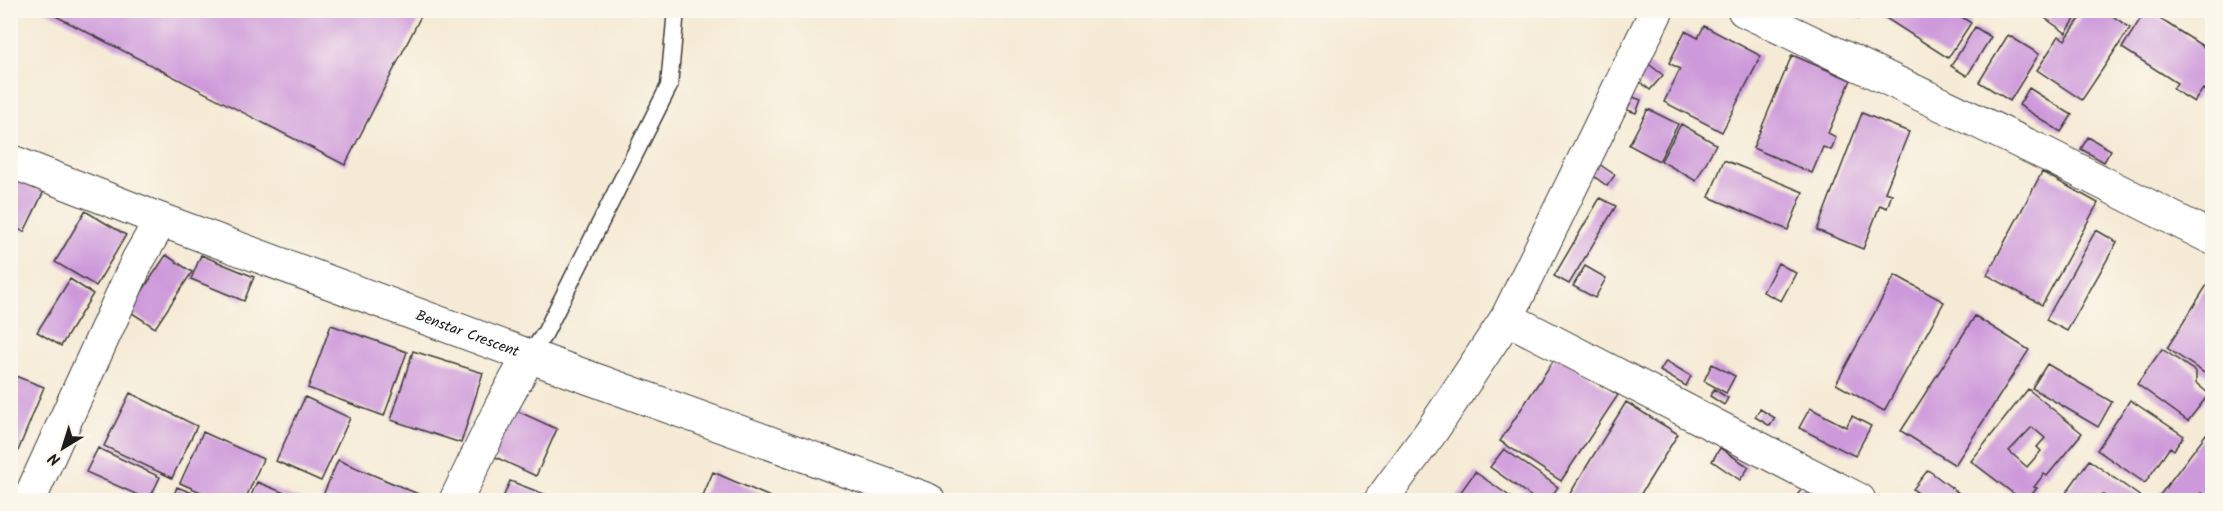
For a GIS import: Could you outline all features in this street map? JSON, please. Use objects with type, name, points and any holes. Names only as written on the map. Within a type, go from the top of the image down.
[{"type":"street","points":[[1381,501],[1431,432],[1507,318],[1657,10]]},
{"type":"street","points":[[1744,10],[2037,150],[2212,238]]},
{"type":"street","name":"Benstar Crescent","points":[[10,161],[161,220],[529,356],[881,493],[928,501]]},
{"type":"street","points":[[29,501],[138,260],[161,220]]},
{"type":"street","points":[[1507,318],[1859,501]]},
{"type":"street","points":[[456,501],[501,407],[529,356]]},
{"type":"lane","points":[[529,356],[545,333],[669,86],[676,10]]},
{"type":"building","points":[[44,10],[424,10],[345,165]]},
{"type":"building","points":[[1843,10],[1862,10],[1858,19]]},
{"type":"building","points":[[1884,10],[1951,10],[1971,23],[1948,58],[1881,15]]},
{"type":"building","points":[[2051,10],[2081,10],[2066,33],[2045,18]]},
{"type":"building","points":[[2086,10],[2104,10],[2130,28],[2082,100],[2037,70],[2059,36],[2065,40]]},
{"type":"building","points":[[2146,10],[2212,52],[2211,94],[2203,89],[2194,102],[2173,89],[2177,83],[2122,48]]},
{"type":"building","points":[[1704,26],[1761,56],[1722,132],[1664,102],[1680,69],[1669,63],[1685,31],[1698,38]]},
{"type":"building","points":[[1975,27],[1991,37],[1967,76],[1951,66]]},
{"type":"building","points":[[2008,35],[2039,54],[2010,101],[1979,82]]},
{"type":"building","points":[[1792,55],[1851,80],[1828,133],[1836,137],[1831,150],[1823,147],[1812,173],[1753,148]]},
{"type":"building","points":[[1646,62],[1663,75],[1650,90],[1634,77]]},
{"type":"building","points":[[2029,88],[2072,115],[2061,132],[2019,105]]},
{"type":"building","points":[[1622,93],[1641,100],[1636,113],[1617,106]]},
{"type":"building","points":[[1648,109],[1678,124],[1659,161],[1629,145]]},
{"type":"building","points":[[1862,113],[1909,132],[1885,192],[1892,194],[1887,208],[1880,205],[1863,249],[1817,230]]},
{"type":"building","points":[[1681,124],[1716,144],[1696,181],[1661,161]]},
{"type":"building","points":[[2088,137],[2111,150],[2104,162],[2081,149]]},
{"type":"building","points":[[1724,160],[1803,192],[1788,230],[1709,197]]},
{"type":"building","points":[[1599,164],[1615,175],[1607,186],[1591,174]]},
{"type":"building","points":[[2042,172],[2098,203],[2042,305],[1987,275]]},
{"type":"building","points":[[10,175],[44,191],[24,232],[10,225]]},
{"type":"building","points":[[1600,198],[1616,206],[1569,284],[1554,276]]},
{"type":"building","points":[[2212,203],[2212,226],[2202,219]]},
{"type":"building","points":[[85,211],[126,235],[96,286],[55,262]]},
{"type":"building","points":[[2096,230],[2117,242],[2067,331],[2046,320]]},
{"type":"building","points":[[166,255],[192,272],[155,328],[129,311]]},
{"type":"building","points":[[201,255],[254,277],[244,301],[191,279]]},
{"type":"building","points":[[1778,263],[1796,273],[1781,301],[1763,292]]},
{"type":"building","points":[[1585,266],[1606,278],[1595,298],[1573,286]]},
{"type":"building","points":[[1895,275],[1944,302],[1884,411],[1836,384]]},
{"type":"building","points":[[2212,277],[2212,378],[2167,348]]},
{"type":"building","points":[[70,279],[93,294],[61,346],[37,332]]},
{"type":"building","points":[[1975,316],[2029,350],[1955,465],[1901,431]]},
{"type":"building","points":[[331,325],[407,352],[384,416],[308,388]]},
{"type":"building","points":[[2162,349],[2196,372],[2196,383],[2209,394],[2188,421],[2137,384]]},
{"type":"building","points":[[413,351],[483,373],[461,443],[391,420]]},
{"type":"building","points":[[1557,355],[1618,395],[1561,481],[1500,441]]},
{"type":"building","points":[[1666,361],[1691,376],[1686,386],[1660,371]]},
{"type":"building","points":[[1712,364],[1735,376],[1726,393],[1704,381]]},
{"type":"building","points":[[2047,364],[2112,402],[2098,427],[2032,388]]},
{"type":"building","points":[[10,374],[44,387],[14,461],[10,459]]},
{"type":"building","points":[[1714,389],[1728,398],[1724,405],[1710,396]]},
{"type":"building","points":[[2028,389],[2082,433],[2047,476],[2044,474],[2034,487],[2037,488],[2027,500],[2022,500],[1971,461]],"holes":[[[2032,427],[2045,438],[2037,447],[2041,451],[2027,467],[2009,451]]]},
{"type":"building","points":[[130,393],[197,426],[172,478],[104,446]]},
{"type":"building","points":[[305,397],[350,418],[321,481],[276,461]]},
{"type":"building","points":[[2130,400],[2184,436],[2174,450],[2170,447],[2145,483],[2097,450]]},
{"type":"building","points":[[1626,402],[1678,434],[1637,500],[1566,500]]},
{"type":"building","points":[[1810,408],[1846,427],[1852,416],[1871,426],[1855,456],[1799,428]]},
{"type":"building","points":[[513,409],[557,429],[536,476],[493,456]]},
{"type":"building","points":[[1760,409],[1775,418],[1770,426],[1755,417]]},
{"type":"building","points":[[203,432],[263,459],[245,500],[219,500],[180,483]]},
{"type":"building","points":[[2206,434],[2212,439],[2212,500],[2201,493],[2194,500],[2156,500]]},
{"type":"building","points":[[98,448],[160,477],[149,500],[86,472]]},
{"type":"building","points":[[1720,448],[1749,467],[1740,480],[1712,461]]},
{"type":"building","points":[[1504,449],[1558,487],[1549,500],[1536,500],[1490,467]]},
{"type":"building","points":[[338,460],[418,494],[415,500],[321,500]]},
{"type":"building","points":[[2089,460],[2145,500],[2106,500],[2108,498],[2103,495],[2098,500],[2061,500]]},
{"type":"building","points":[[1928,470],[1968,500],[1927,500],[1913,489]]},
{"type":"building","points":[[713,472],[777,500],[701,500]]},
{"type":"building","points":[[1475,472],[1515,500],[1455,500]]},
{"type":"building","points":[[1810,479],[1838,500],[1793,500]]},
{"type":"building","points":[[510,481],[560,500],[502,500]]},
{"type":"building","points":[[257,482],[302,500],[249,500]]},
{"type":"building","points":[[177,487],[211,500],[172,500]]}]
